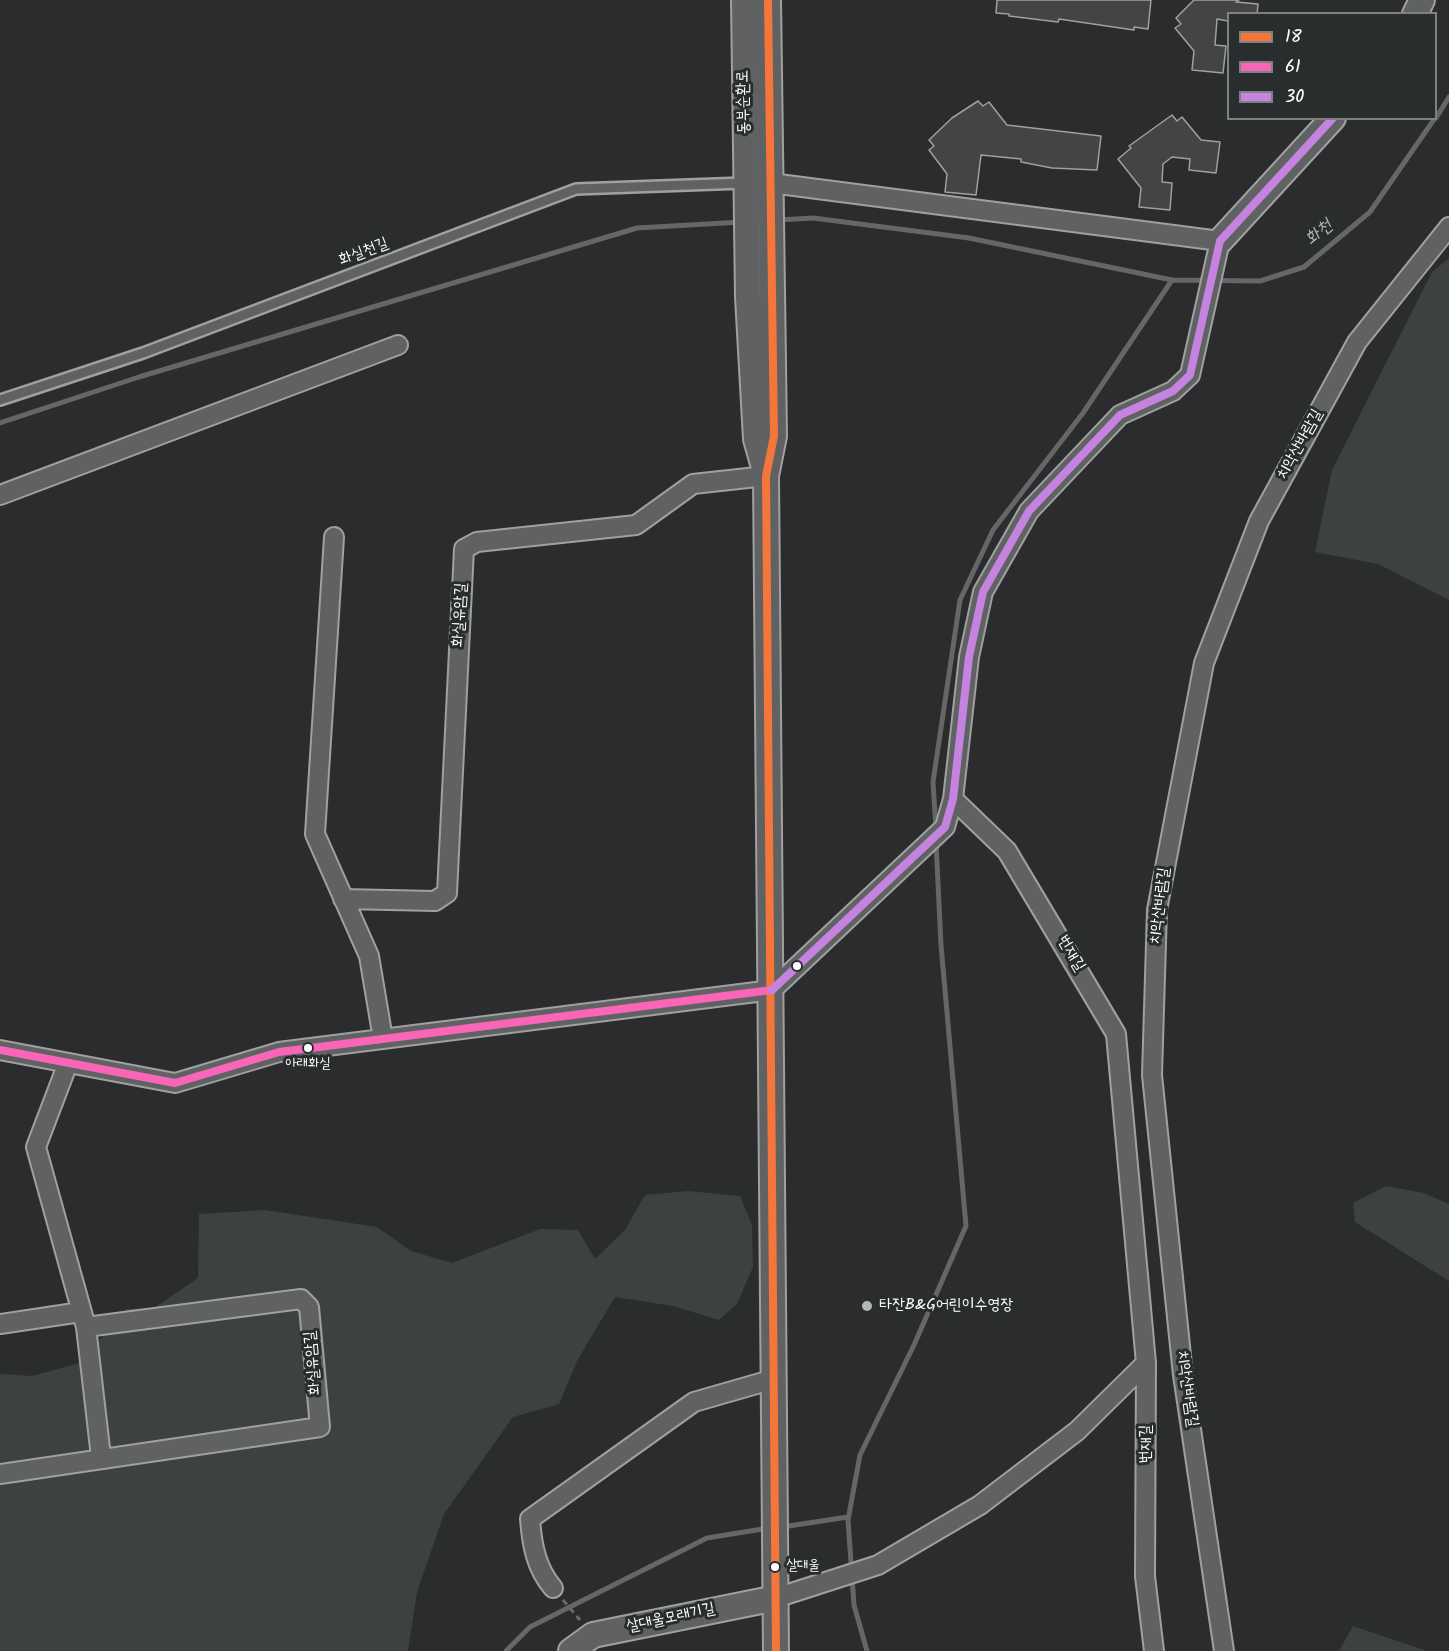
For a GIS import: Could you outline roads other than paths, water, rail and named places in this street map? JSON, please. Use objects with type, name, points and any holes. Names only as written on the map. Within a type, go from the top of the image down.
[{"type":"street","name":"동부순환로","points":[[744,0],[759,193]]},
{"type":"street","name":"동부순환로","points":[[759,193],[768,0]]},
{"type":"street","points":[[0,1050],[175,1083],[279,1052],[772,990],[945,827],[953,799],[969,657],[983,592],[1029,511],[1120,416],[1173,391],[1190,375],[1219,247],[1331,120]]},
{"type":"street","points":[[776,1651],[779,1597],[774,1553],[776,1491],[766,476],[774,436],[760,296],[759,193],[1219,247]]},
{"type":"street","name":"치악산바람길","points":[[1224,1651],[1184,1375],[1152,1075],[1157,910],[1204,663],[1259,521],[1357,342],[1449,227]]},
{"type":"street","points":[[0,495],[398,345]]},
{"type":"street","name":"화실유암길","points":[[344,899],[435,901],[447,893],[464,549],[477,542],[636,525],[693,484],[766,476]]},
{"type":"street","points":[[333,537],[315,834],[369,956],[384,1039]]},
{"type":"street","name":"번재길","points":[[953,799],[1007,851],[1116,1034],[1146,1363],[1145,1576],[1154,1651]]},
{"type":"street","points":[[68,1063],[36,1147],[84,1320],[101,1457]]},
{"type":"street","name":"화실유암길","points":[[0,1324],[84,1320],[301,1299],[309,1307],[320,1426],[101,1457],[0,1474]]},
{"type":"street","points":[[779,1597],[878,1565],[980,1505],[1077,1431],[1146,1363]]},
{"type":"street","points":[[554,1588],[543,1576],[532,1545],[530,1519],[694,1402],[774,1379]]},
{"type":"street","name":"살대울모래기길","points":[[571,1651],[593,1635],[779,1597]]},
{"type":"lane","name":"화실천길","points":[[0,400],[143,353],[576,189],[759,193]]},
{"type":"waterway","name":"화천","points":[[1437,116],[1449,97]]},
{"type":"waterway","points":[[778,220],[813,218],[969,238],[1172,280],[1260,281],[1304,267],[1370,212],[1434,120]]},
{"type":"waterway","points":[[0,423],[139,377],[637,228],[742,222]]},
{"type":"waterway","points":[[936,829],[933,782],[960,600],[993,530],[1083,413],[1172,280]]},
{"type":"waterway","points":[[867,1651],[854,1605],[848,1520],[860,1455],[914,1345],[966,1226],[941,945],[936,842]]},
{"type":"waterway","points":[[782,1527],[848,1517]]},
{"type":"waterway","points":[[506,1651],[530,1627],[707,1538],[769,1528]]},
{"type":"place","name":"아래화실","points":[[308,1048]]},
{"type":"place","name":"타잔B&G어린이수영장","points":[[867,1306]]},
{"type":"place","name":"살대울","points":[[775,1567]]}]
